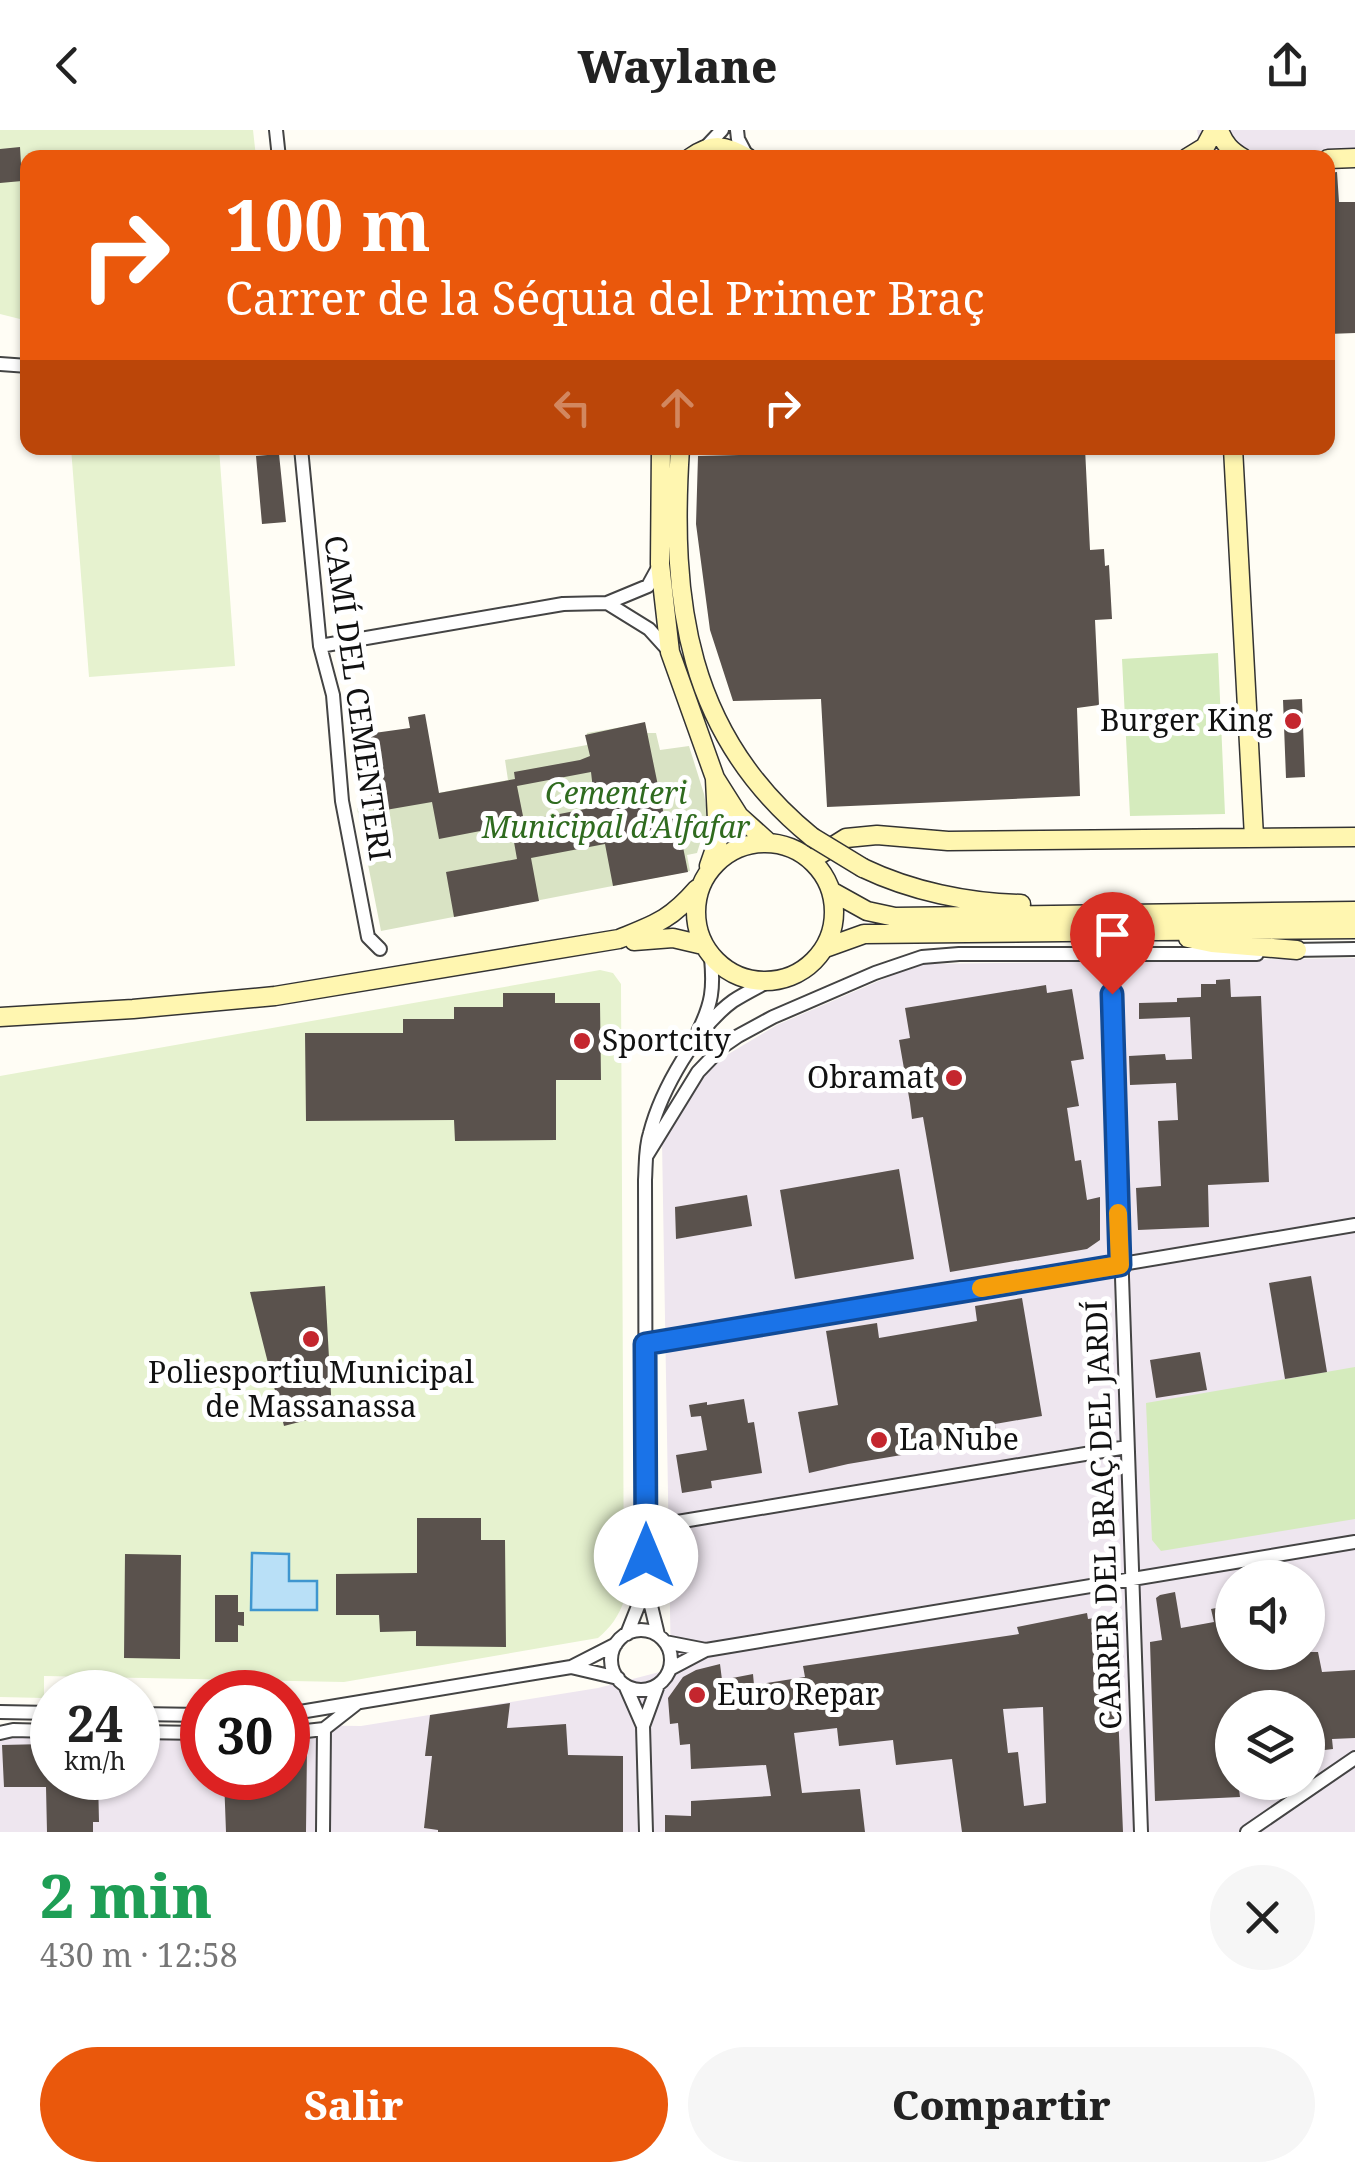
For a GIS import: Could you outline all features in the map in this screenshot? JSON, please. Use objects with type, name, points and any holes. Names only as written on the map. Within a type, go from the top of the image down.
[{"type":"street","points":[[701,150],[722,130]]},
{"type":"street","points":[[1199,150],[1217,130]]},
{"type":"street","name":"CAMÍ DEL CEMENTERI","points":[[301,455],[320,646],[333,695],[342,802],[368,937],[380,949]]},
{"type":"street","points":[[661,455],[660,564],[670,652],[715,778],[740,816],[769,842]]},
{"type":"street","points":[[680,455],[678,556],[682,599],[709,705],[748,772],[788,817],[812,837],[862,868],[952,897],[997,903],[1090,904],[1212,943],[1297,950]]},
{"type":"street","points":[[1234,455],[1254,838]]},
{"type":"street","points":[[320,646],[563,604],[608,603],[648,586],[660,564]]},
{"type":"street","points":[[608,603],[649,628],[670,652]]},
{"type":"street","points":[[691,1048],[711,1006],[714,987],[694,912],[718,840],[715,778]]},
{"type":"street","points":[[811,860],[846,838],[877,835],[948,842],[1355,837]]},
{"type":"street","points":[[0,1017],[133,1010],[275,996],[619,939],[672,916],[723,856],[745,845],[769,842],[791,848],[811,860],[831,891],[834,914],[824,948],[806,968],[781,980],[768,982],[736,976],[707,951],[673,938],[619,939]]},
{"type":"street","points":[[831,891],[867,910],[895,917],[1355,929]]},
{"type":"street","points":[[824,948],[866,934],[1355,911]]},
{"type":"street","points":[[647,1155],[686,1089],[722,1047],[773,1017],[911,960],[933,956],[1255,954],[1355,949]]},
{"type":"street","name":"CARRER DEL BRAÇ DEL JARDÍ","points":[[1110,956],[1141,1832]]},
{"type":"street","points":[[643,1726],[612,1661],[640,1607],[646,1586],[644,1180],[648,1137],[661,1100],[691,1048],[732,1002],[768,982]]},
{"type":"street","points":[[645,1344],[1355,1224]]},
{"type":"street","points":[[647,1526],[1127,1448]]},
{"type":"street","points":[[644,1830],[643,1726],[651,1700],[670,1669],[706,1650],[1355,1542]]},
{"type":"street","points":[[646,1586],[662,1639],[671,1654],[670,1669]]},
{"type":"street","points":[[310,1710],[571,1667],[643,1630],[706,1650]]},
{"type":"street","points":[[571,1667],[638,1690],[658,1685]]},
{"type":"street","points":[[310,1731],[324,1729],[358,1702]]},
{"type":"street","points":[[0,1712],[30,1713]]},
{"type":"street","points":[[323,1832],[324,1729]]},
{"type":"street","points":[[0,1733],[30,1730]]},
{"type":"street","points":[[1247,1832],[1355,1758]]},
{"type":"shaded area","points":[[1197,130],[1355,130],[1355,155],[1335,155],[1335,150],[1201,150]]},
{"type":"shaded area","points":[[1355,958],[1355,1832],[0,1832],[0,1726],[30,1726],[30,1800],[160,1800],[160,1725],[180,1725],[180,1800],[310,1800],[310,1725],[361,1726],[598,1688],[671,1669],[662,1142],[705,1068],[777,1025],[918,964]]},
{"type":"green space","points":[[0,130],[253,130],[255,150],[20,150],[20,319],[0,314]]},
{"type":"green space","points":[[72,455],[220,455],[235,666],[89,677]]},
{"type":"green space","points":[[1218,653],[1225,814],[1130,816],[1122,659]]},
{"type":"green space","name":"Cementeri Municipal d'Alfafar","points":[[645,723],[647,733],[656,733],[660,750],[689,746],[704,794],[708,817],[697,853],[687,855],[690,871],[381,931],[357,808],[508,780],[505,760],[587,745],[587,733]]},
{"type":"green space","name":"Poliesportiu Municipal de Massanassa","points":[[600,970],[613,973],[621,984],[624,1601],[610,1626],[598,1638],[344,1682],[310,1681],[310,1670],[180,1670],[180,1679],[160,1678],[160,1670],[30,1670],[30,1698],[0,1697],[0,1076]]},
{"type":"green space","points":[[1355,1367],[1355,1519],[1161,1551],[1152,1540],[1146,1403]]},
{"type":"water","points":[[252,1553],[289,1554],[289,1581],[317,1581],[317,1610],[251,1610]]},
{"type":"building","points":[[20,147],[20,181],[0,183],[0,149]]},
{"type":"building","points":[[1335,172],[1339,202],[1355,202],[1355,333],[1335,334]]},
{"type":"building","points":[[279,455],[286,522],[262,524],[256,456]]},
{"type":"building","points":[[1085,455],[1090,550],[1104,549],[1105,566],[1109,565],[1112,619],[1095,620],[1099,705],[1077,708],[1080,796],[827,807],[821,699],[733,701],[710,630],[696,524],[698,456]]},
{"type":"building","name":"Burger King","points":[[1302,699],[1305,777],[1286,778],[1283,700]]},
{"type":"building","points":[[425,714],[439,793],[515,779],[514,772],[580,760],[590,756],[585,735],[645,722],[665,820],[677,817],[688,872],[613,886],[605,844],[531,858],[539,901],[454,917],[446,872],[517,859],[511,825],[439,839],[432,802],[374,812],[360,735],[410,728],[408,717]],"holes":[[[591,772],[595,807],[524,821],[517,786]]]},
{"type":"building","points":[[1230,979],[1231,997],[1261,996],[1269,1182],[1208,1185],[1209,1227],[1138,1230],[1136,1188],[1161,1186],[1158,1121],[1178,1120],[1176,1083],[1130,1085],[1129,1056],[1165,1054],[1166,1060],[1192,1059],[1190,1017],[1139,1019],[1139,1003],[1201,997],[1201,984]]},
{"type":"building","points":[[1046,985],[1047,993],[1072,989],[1084,1059],[1071,1061],[1079,1106],[1067,1108],[1075,1161],[1081,1160],[1087,1200],[1100,1197],[1100,1240],[1087,1249],[950,1272],[923,1117],[912,1119],[899,1040],[910,1038],[905,1008]]},
{"type":"building","points":[[503,993],[555,993],[555,1003],[600,1003],[601,1080],[556,1080],[556,1140],[455,1141],[454,1120],[306,1121],[305,1033],[403,1033],[403,1019],[454,1019],[454,1007],[503,1007]]},
{"type":"building","points":[[899,1169],[914,1259],[795,1279],[780,1190]]},
{"type":"building","points":[[747,1195],[752,1226],[676,1239],[675,1207]]},
{"type":"building","points":[[1311,1276],[1327,1372],[1285,1379],[1269,1283]]},
{"type":"building","points":[[325,1286],[332,1412],[326,1419],[284,1426],[250,1292]]},
{"type":"building","points":[[1022,1298],[1042,1416],[995,1424],[997,1439],[809,1473],[798,1412],[838,1405],[826,1331],[877,1323],[879,1338],[977,1321],[975,1306]]},
{"type":"building","points":[[1200,1352],[1207,1390],[1156,1398],[1150,1360]]},
{"type":"building","points":[[744,1399],[748,1423],[754,1422],[762,1473],[711,1481],[712,1488],[682,1493],[676,1455],[707,1450],[701,1416],[691,1417],[689,1405]]},
{"type":"building","points":[[417,1518],[481,1518],[481,1540],[505,1540],[506,1647],[416,1646],[416,1631],[380,1632],[379,1615],[336,1615],[336,1574],[417,1573]]},
{"type":"building","points":[[125,1554],[181,1555],[180,1659],[124,1658]]},
{"type":"building","points":[[1175,1592],[1181,1628],[1214,1622],[1211,1609],[1215,1608],[1215,1670],[1355,1670],[1355,1738],[1332,1739],[1333,1749],[1325,1750],[1325,1690],[1215,1690],[1215,1798],[1155,1801],[1150,1642],[1162,1640],[1156,1598]]},
{"type":"building","points":[[215,1595],[238,1595],[238,1612],[244,1612],[244,1626],[238,1625],[238,1642],[215,1642]]},
{"type":"building","points":[[1087,1613],[1088,1619],[1114,1615],[1116,1657],[1099,1660],[1099,1679],[1103,1712],[1118,1711],[1123,1832],[962,1832],[952,1759],[896,1765],[893,1740],[839,1746],[837,1728],[794,1733],[802,1793],[860,1789],[865,1832],[665,1832],[665,1815],[691,1816],[691,1801],[771,1796],[766,1765],[691,1769],[690,1744],[680,1745],[678,1723],[670,1724],[668,1698],[683,1677],[720,1664],[722,1680],[753,1674],[754,1685],[805,1677],[803,1666],[1019,1634],[1017,1627]],"holes":[[[1043,1707],[1046,1803],[1024,1806],[1018,1752],[1008,1753],[1003,1709]]]},
{"type":"building","points":[[510,1703],[507,1728],[566,1724],[568,1755],[623,1756],[623,1832],[438,1832],[424,1828],[432,1756],[425,1756],[430,1715]]},
{"type":"building","points":[[30,1744],[30,1787],[4,1787],[2,1745]]},
{"type":"building","points":[[46,1800],[98,1800],[99,1822],[93,1822],[93,1832],[47,1832]]},
{"type":"building","points":[[225,1800],[306,1800],[306,1832],[226,1832]]},
{"type":"slow traffic","points":[[981,1288],[1120,1265],[1118,1213]]},
{"type":"place","name":"Burger King","points":[[1293,721]]},
{"type":"place","name":"Sportcity","points":[[582,1041]]},
{"type":"place","name":"Obramat","points":[[954,1078]]},
{"type":"place","name":"Poliesportiu Municipal de Massanassa","points":[[311,1339]]},
{"type":"place","name":"La Nube","points":[[879,1440]]},
{"type":"place","name":"Euro Repar","points":[[697,1695]]},
{"type":"route","points":[[646,1556],[645,1344],[1120,1265],[1112,994]]}]
